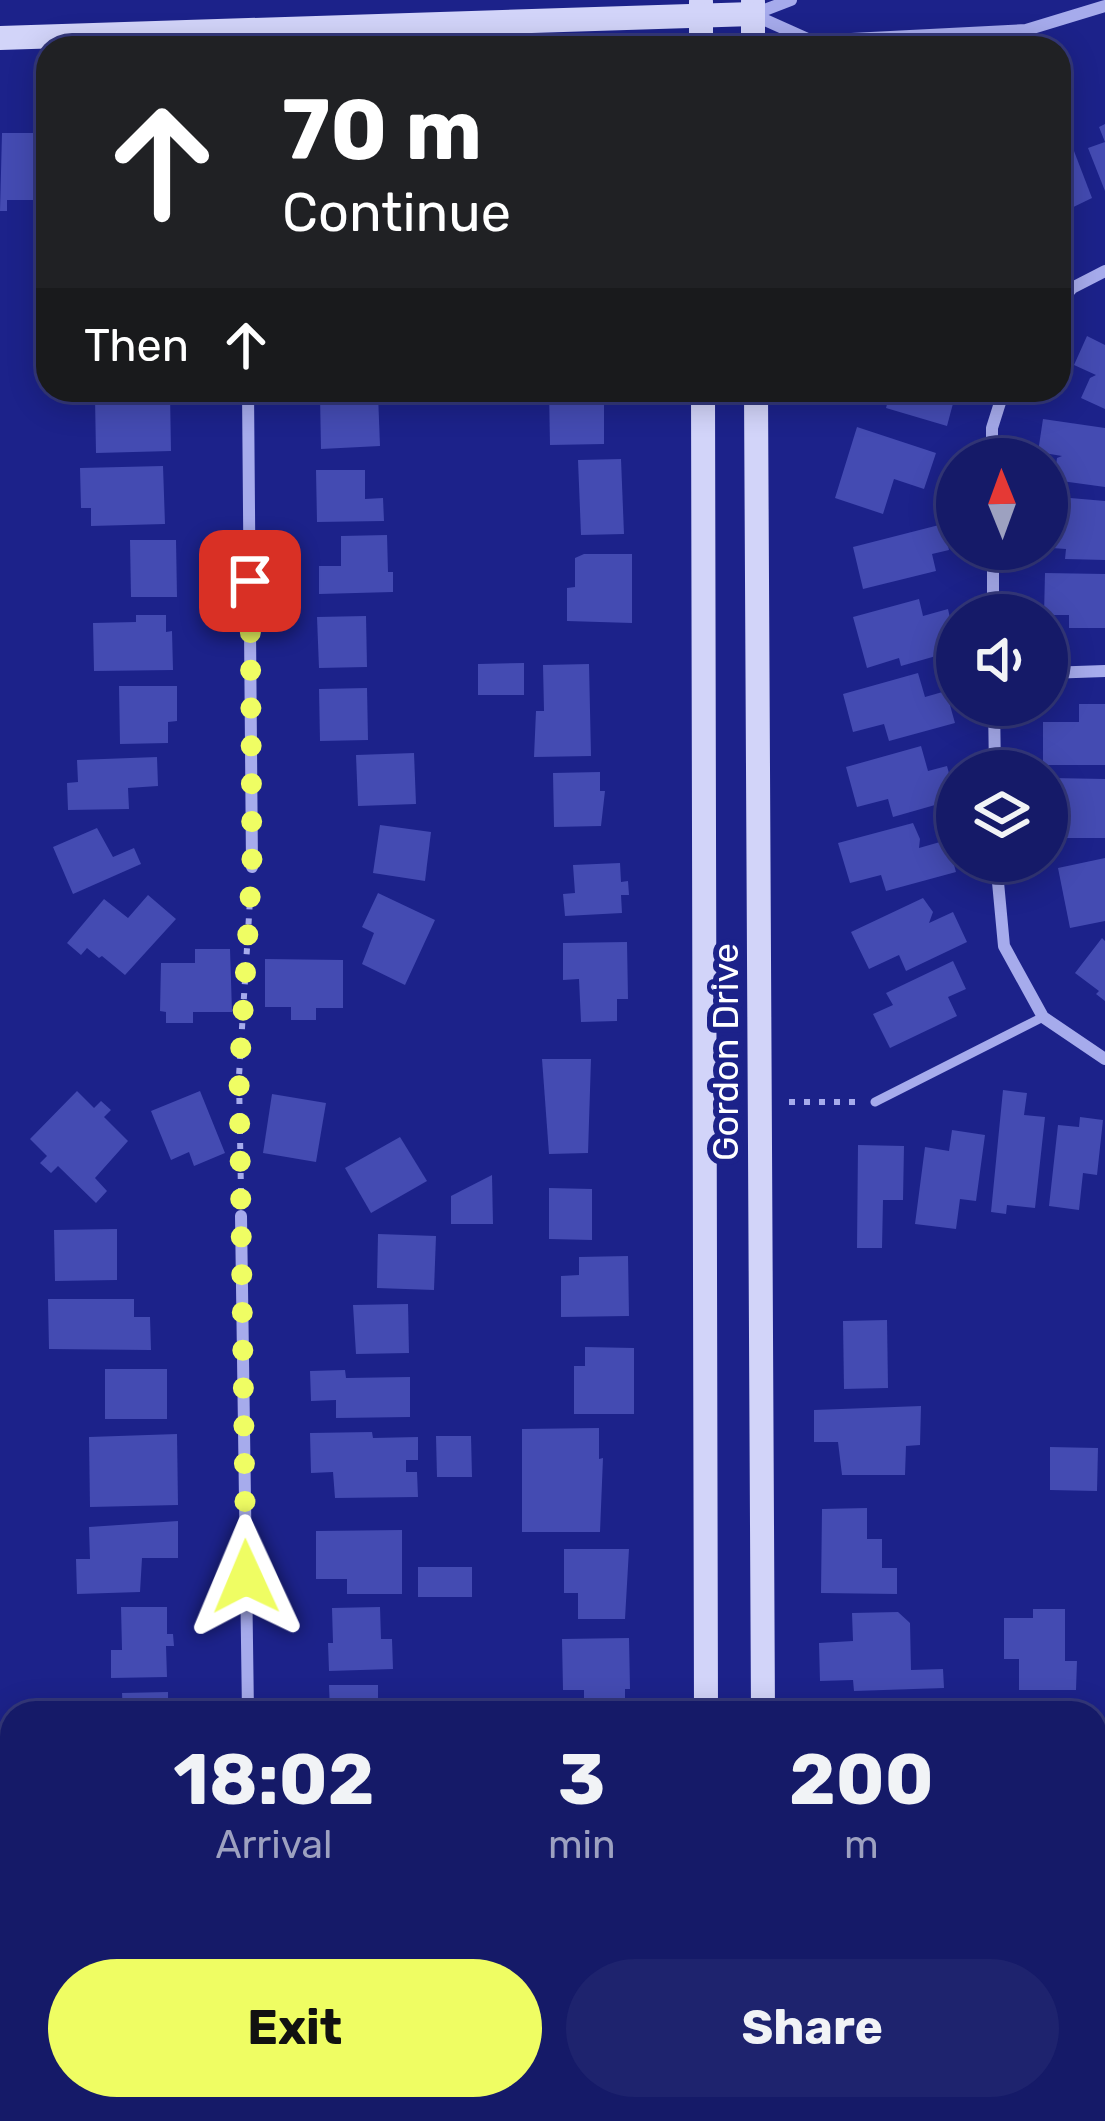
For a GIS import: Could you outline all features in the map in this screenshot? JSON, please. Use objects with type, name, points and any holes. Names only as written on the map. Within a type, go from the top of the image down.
[{"type":"main road","points":[[303,36],[753,7]]},
{"type":"main road","points":[[0,38],[36,38]]},
{"type":"main road","name":"Gordon Drive","points":[[703,402],[706,1701]]},
{"type":"main road","name":"Gordon Drive","points":[[756,402],[764,1701]]},
{"type":"street","points":[[753,7],[791,0]]},
{"type":"street","points":[[909,36],[1026,30],[1105,6]]},
{"type":"street","points":[[753,7],[803,36]]},
{"type":"street","points":[[1071,289],[1105,271]]},
{"type":"street","points":[[248,402],[252,867]]},
{"type":"street","points":[[992,438],[1000,402]]},
{"type":"street","points":[[1068,673],[1105,671]]},
{"type":"street","points":[[998,882],[1004,946],[1043,1017],[1105,1059]]},
{"type":"street","points":[[241,1216],[248,1701]]},
{"type":"lane","points":[[875,1102],[1043,1017]]},
{"type":"path","points":[[241,1216],[239,1076],[252,867]]},
{"type":"building","points":[[2,133],[36,133],[36,200],[7,200],[7,211],[0,211]]},
{"type":"building","points":[[1105,142],[1105,191],[1088,148]]},
{"type":"building","points":[[1071,143],[1092,198],[1071,208]]},
{"type":"building","points":[[1087,336],[1105,345],[1105,409],[1081,398],[1096,375],[1074,365]]},
{"type":"building","points":[[95,402],[170,402],[171,451],[96,453]]},
{"type":"building","points":[[320,402],[378,402],[380,446],[321,449]]},
{"type":"building","points":[[549,402],[604,402],[604,444],[550,445]]},
{"type":"building","points":[[888,402],[953,402],[947,426],[886,408]]},
{"type":"building","points":[[1043,419],[1105,428],[1105,487],[1068,482],[1068,438],[1040,438]]},
{"type":"building","points":[[857,427],[936,453],[924,489],[894,479],[883,514],[835,498]]},
{"type":"building","points":[[621,459],[624,534],[581,535],[578,460]]},
{"type":"building","points":[[163,466],[165,524],[91,526],[91,508],[81,508],[80,468]]},
{"type":"building","points":[[316,470],[365,470],[365,499],[383,498],[384,521],[317,522]]},
{"type":"building","points":[[1068,498],[1105,501],[1105,560],[1068,559]]},
{"type":"building","points":[[936,526],[936,553],[932,554],[936,571],[863,589],[853,547]]},
{"type":"building","points":[[387,535],[393,592],[319,594],[319,566],[341,566],[341,536]]},
{"type":"building","points":[[130,540],[176,540],[177,597],[131,597]]},
{"type":"building","points":[[632,554],[632,623],[567,621],[567,588],[575,587],[575,558]]},
{"type":"building","points":[[1045,573],[1105,574],[1105,628],[1069,628],[1068,594],[1044,594]]},
{"type":"building","points":[[919,599],[923,616],[936,612],[936,656],[901,666],[899,658],[867,668],[853,617]]},
{"type":"building","points":[[136,615],[166,615],[166,632],[172,631],[173,670],[94,671],[93,623],[136,622]]},
{"type":"building","points":[[366,616],[367,667],[319,668],[317,617]]},
{"type":"building","points":[[524,663],[524,695],[478,695],[478,664]]},
{"type":"building","points":[[589,664],[591,756],[534,757],[536,711],[544,711],[543,665]]},
{"type":"building","points":[[918,673],[925,697],[936,694],[936,726],[944,726],[889,741],[884,724],[853,732],[843,694]]},
{"type":"building","points":[[119,686],[177,686],[177,721],[168,722],[168,743],[120,744]]},
{"type":"building","points":[[367,688],[368,740],[320,741],[319,689]]},
{"type":"building","points":[[1079,704],[1105,704],[1105,765],[1068,765],[1068,750],[1043,750],[1043,726],[1079,722]]},
{"type":"building","points":[[921,746],[928,771],[936,769],[936,805],[893,817],[888,799],[857,807],[846,767]]},
{"type":"building","points":[[414,753],[416,804],[358,806],[356,755]]},
{"type":"building","points":[[157,757],[158,786],[128,788],[129,809],[68,810],[67,783],[78,782],[77,760]]},
{"type":"building","points":[[600,772],[600,791],[605,791],[601,826],[554,827],[553,773]]},
{"type":"building","points":[[1068,778],[1105,779],[1105,838],[1068,838]]},
{"type":"building","points":[[913,823],[919,848],[936,843],[936,877],[886,891],[881,875],[850,883],[838,843]]},
{"type":"building","points":[[380,825],[431,832],[425,881],[373,873]]},
{"type":"building","points":[[97,828],[113,857],[134,848],[141,864],[73,894],[53,847]]},
{"type":"building","points":[[1105,858],[1105,921],[1070,928],[1061,882],[1068,882],[1068,866]]},
{"type":"building","points":[[620,863],[621,882],[628,881],[629,895],[621,895],[622,913],[565,916],[563,894],[575,893],[573,865]]},
{"type":"building","points":[[378,893],[435,920],[405,985],[362,964],[374,933],[362,927]]},
{"type":"building","points":[[148,895],[176,919],[125,975],[102,956],[87,948],[81,955],[67,943],[104,899],[128,918]]},
{"type":"building","points":[[923,898],[933,912],[929,923],[953,912],[967,942],[906,971],[899,955],[869,969],[851,932]]},
{"type":"building","points":[[1102,938],[1105,941],[1105,1001],[1075,973]]},
{"type":"building","points":[[627,942],[628,999],[617,999],[617,1021],[581,1022],[579,979],[563,980],[563,943]]},
{"type":"building","points":[[195,949],[230,949],[232,1012],[193,1012],[193,1023],[166,1023],[166,1012],[160,1011],[161,963],[195,963]]},
{"type":"building","points":[[265,959],[343,960],[343,1008],[316,1008],[316,1020],[291,1020],[291,1007],[265,1007]]},
{"type":"building","points":[[953,961],[966,989],[948,997],[957,1016],[890,1048],[873,1014],[893,1005],[886,993]]},
{"type":"building","points":[[542,1059],[591,1059],[588,1153],[549,1154]]},
{"type":"building","points":[[1003,1090],[1027,1093],[1024,1115],[1045,1117],[1035,1208],[1007,1205],[1006,1214],[991,1212]]},
{"type":"building","points":[[77,1091],[94,1108],[101,1101],[111,1110],[104,1117],[128,1141],[95,1178],[107,1191],[96,1203],[58,1166],[51,1173],[40,1163],[47,1156],[30,1139]]},
{"type":"building","points":[[200,1091],[225,1153],[194,1166],[189,1152],[171,1160],[151,1111]]},
{"type":"building","points":[[272,1094],[326,1103],[316,1162],[263,1153]]},
{"type":"building","points":[[1080,1117],[1103,1120],[1097,1175],[1083,1173],[1079,1210],[1049,1206],[1058,1125],[1079,1127]]},
{"type":"building","points":[[952,1130],[985,1135],[976,1201],[960,1199],[956,1229],[915,1224],[925,1147],[949,1151]]},
{"type":"building","points":[[400,1137],[427,1181],[371,1213],[345,1168]]},
{"type":"building","points":[[858,1145],[904,1146],[903,1200],[883,1200],[882,1248],[857,1248]]},
{"type":"building","points":[[492,1175],[493,1224],[451,1224],[451,1196]]},
{"type":"building","points":[[549,1188],[592,1189],[592,1240],[549,1239]]},
{"type":"building","points":[[117,1229],[117,1280],[55,1281],[54,1230]]},
{"type":"building","points":[[378,1234],[436,1236],[434,1290],[377,1288]]},
{"type":"building","points":[[628,1256],[629,1316],[561,1317],[561,1276],[579,1275],[579,1257]]},
{"type":"building","points":[[48,1299],[134,1299],[134,1317],[150,1317],[151,1350],[49,1349]]},
{"type":"building","points":[[408,1304],[409,1353],[356,1354],[353,1305]]},
{"type":"building","points":[[887,1320],[888,1388],[844,1389],[843,1321]]},
{"type":"building","points":[[585,1347],[634,1348],[634,1414],[574,1414],[574,1366],[585,1366]]},
{"type":"building","points":[[105,1369],[167,1369],[167,1419],[105,1419]]},
{"type":"building","points":[[345,1370],[346,1378],[410,1377],[410,1417],[336,1418],[336,1400],[311,1401],[310,1371]]},
{"type":"building","points":[[921,1406],[920,1445],[906,1446],[905,1475],[842,1475],[838,1442],[814,1442],[814,1410]]},
{"type":"building","points":[[599,1428],[599,1459],[603,1458],[600,1532],[522,1532],[522,1429]]},
{"type":"building","points":[[372,1432],[373,1438],[418,1437],[418,1460],[406,1460],[406,1472],[417,1472],[418,1497],[335,1498],[333,1472],[311,1473],[310,1433]]},
{"type":"building","points":[[177,1434],[178,1505],[90,1507],[89,1437]]},
{"type":"building","points":[[436,1436],[471,1436],[472,1477],[437,1477]]},
{"type":"building","points":[[1050,1447],[1098,1448],[1097,1491],[1050,1490]]},
{"type":"building","points":[[867,1508],[867,1539],[882,1539],[882,1568],[897,1568],[897,1594],[821,1593],[822,1509]]},
{"type":"building","points":[[178,1521],[178,1558],[142,1558],[140,1592],[77,1594],[76,1559],[90,1559],[89,1527]]},
{"type":"building","points":[[402,1530],[402,1594],[347,1594],[347,1579],[316,1579],[316,1531]]},
{"type":"building","points":[[564,1549],[629,1549],[625,1619],[578,1619],[578,1593],[564,1593]]},
{"type":"building","points":[[418,1567],[472,1567],[472,1597],[418,1597]]},
{"type":"building","points":[[121,1607],[167,1607],[167,1634],[173,1634],[174,1646],[166,1646],[167,1677],[111,1678],[111,1650],[122,1650]]},
{"type":"building","points":[[380,1607],[381,1639],[392,1639],[393,1669],[329,1671],[332,1608]]},
{"type":"building","points":[[1033,1609],[1065,1609],[1065,1661],[1077,1661],[1076,1690],[1019,1690],[1019,1659],[1004,1659],[1004,1618],[1033,1618]]},
{"type":"building","points":[[898,1612],[910,1623],[911,1670],[943,1669],[944,1688],[854,1691],[853,1680],[820,1681],[819,1643],[853,1641],[852,1613]]},
{"type":"building","points":[[629,1638],[630,1689],[625,1689],[625,1701],[584,1701],[584,1690],[563,1690],[562,1639]]},
{"type":"building","points":[[329,1685],[378,1685],[378,1701],[330,1701]]},
{"type":"building","points":[[168,1692],[168,1701],[122,1701],[122,1693]]},
{"type":"route","points":[[246,1577],[239,1076],[252,867],[250,581]]}]
